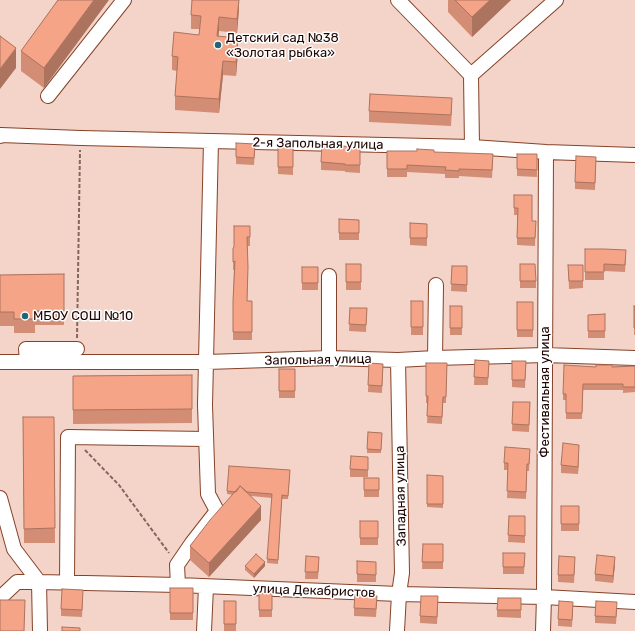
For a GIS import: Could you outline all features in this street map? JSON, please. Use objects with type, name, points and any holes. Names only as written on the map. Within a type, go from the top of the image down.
[{"type":"street","points":[[48,96],[124,0]]},
{"type":"street","points":[[398,0],[471,75],[472,147]]},
{"type":"street","points":[[471,75],[556,0]]},
{"type":"street","name":"2-я Запольная улица","points":[[0,135],[472,147],[546,152],[635,154]]},
{"type":"street","points":[[178,585],[177,564],[217,511],[208,494],[205,405],[211,141]]},
{"type":"street","name":"Фестивальная улица","points":[[543,631],[546,152]]},
{"type":"street","points":[[329,276],[329,358]]},
{"type":"street","points":[[435,358],[436,285]]},
{"type":"street","points":[[27,362],[26,349],[77,349]]},
{"type":"street","name":"Запольная улица","points":[[0,362],[207,362],[329,358],[398,360],[545,355],[635,358]]},
{"type":"street","name":"Западная улица","points":[[397,631],[402,573],[398,360]]},
{"type":"street","points":[[67,582],[68,437],[206,439]]},
{"type":"street","points":[[0,498],[14,548],[39,582],[40,631]]},
{"type":"street","name":"улица Декабристов","points":[[0,598],[17,582],[67,582],[399,594],[544,597],[635,602]]},
{"type":"street","points":[[204,631],[206,587]]},
{"type":"path","points":[[77,349],[81,138]]},
{"type":"path","points":[[73,438],[119,485],[177,564]]},
{"type":"building","points":[[58,0],[94,0],[44,68],[21,51]]},
{"type":"building","points":[[192,0],[239,0],[237,19],[219,17],[217,36],[238,38],[236,62],[223,61],[219,99],[175,96],[178,57],[172,56],[174,32],[199,35],[201,16],[191,15]]},
{"type":"building","points":[[455,0],[490,0],[472,17]]},
{"type":"building","points":[[0,36],[16,48],[0,69]]},
{"type":"building","points":[[370,94],[452,98],[451,115],[369,111]]},
{"type":"building","points":[[236,143],[255,144],[254,158],[236,157]]},
{"type":"building","points":[[278,145],[293,145],[293,167],[278,167]]},
{"type":"building","points":[[322,145],[360,147],[360,165],[321,162]]},
{"type":"building","points":[[417,149],[434,150],[434,152],[493,154],[492,170],[459,169],[459,171],[445,170],[446,167],[407,165],[407,169],[387,169],[387,151],[417,151]]},
{"type":"building","points":[[517,154],[537,154],[537,170],[517,169]]},
{"type":"building","points":[[576,156],[596,157],[595,183],[575,182]]},
{"type":"building","points":[[514,195],[532,195],[532,221],[536,221],[535,238],[517,238],[518,208],[514,208]]},
{"type":"building","points":[[339,219],[359,220],[359,233],[339,233]]},
{"type":"building","points":[[410,223],[427,224],[427,238],[410,238]]},
{"type":"building","points":[[234,226],[250,226],[250,237],[247,237],[247,301],[252,301],[252,332],[233,332],[235,261],[233,262]]},
{"type":"building","points":[[585,249],[626,250],[625,265],[604,264],[604,272],[585,272]]},
{"type":"building","points":[[346,264],[361,264],[361,282],[346,282]]},
{"type":"building","points":[[520,264],[535,264],[536,281],[520,281]]},
{"type":"building","points":[[568,265],[583,265],[583,281],[569,281]]},
{"type":"building","points":[[452,266],[467,266],[467,285],[451,284]]},
{"type":"building","points":[[302,267],[318,267],[318,283],[302,283]]},
{"type":"building","points":[[64,274],[64,311],[35,311],[35,319],[14,319],[14,312],[0,312],[0,275]]},
{"type":"building","points":[[411,301],[423,301],[423,327],[411,327]]},
{"type":"building","points":[[517,302],[533,302],[533,330],[517,330]]},
{"type":"building","points":[[450,306],[462,306],[462,328],[450,328]]},
{"type":"building","points":[[635,306],[635,328],[634,328]]},
{"type":"building","points":[[350,308],[367,308],[366,325],[349,324]]},
{"type":"building","points":[[605,314],[605,331],[588,331],[588,315]]},
{"type":"building","points":[[475,360],[489,361],[488,378],[474,377]]},
{"type":"building","points":[[512,361],[526,361],[525,380],[512,380]]},
{"type":"building","points":[[369,363],[383,364],[382,386],[368,385]]},
{"type":"building","points":[[426,363],[447,363],[446,397],[443,397],[442,417],[427,416],[428,396],[426,396]]},
{"type":"building","points":[[564,365],[596,367],[596,365],[612,365],[612,367],[635,366],[635,387],[623,387],[623,384],[583,384],[582,413],[566,413],[566,394],[563,394]]},
{"type":"building","points":[[279,369],[295,369],[295,391],[279,391]]},
{"type":"building","points":[[192,375],[192,409],[73,410],[73,376]]},
{"type":"building","points":[[513,402],[530,402],[529,425],[512,424]]},
{"type":"building","points":[[23,417],[54,417],[55,528],[24,529]]},
{"type":"building","points":[[368,432],[382,433],[381,450],[367,449]]},
{"type":"building","points":[[563,443],[579,445],[578,467],[561,465]]},
{"type":"building","points":[[505,447],[530,449],[529,464],[527,464],[526,492],[507,491],[508,463],[504,463]]},
{"type":"building","points":[[351,456],[368,457],[368,470],[350,469]]},
{"type":"building","points":[[229,466],[290,470],[288,496],[282,495],[278,560],[267,559],[272,494],[247,492],[240,486],[236,492],[227,491]]},
{"type":"building","points":[[427,475],[443,476],[443,504],[427,504]]},
{"type":"building","points":[[364,478],[379,478],[379,490],[364,490]]},
{"type":"building","points":[[240,486],[261,506],[209,563],[190,546],[210,520]]},
{"type":"building","points":[[561,506],[579,506],[579,524],[561,524]]},
{"type":"building","points":[[509,516],[525,516],[525,536],[508,535]]},
{"type":"building","points":[[360,521],[378,521],[378,538],[360,538]]},
{"type":"building","points":[[423,544],[443,544],[443,562],[422,562]]},
{"type":"building","points":[[503,553],[525,553],[524,567],[503,567]]},
{"type":"building","points":[[256,554],[265,562],[254,574],[245,566]]},
{"type":"building","points":[[597,555],[615,557],[613,576],[595,574]]},
{"type":"building","points":[[306,556],[319,557],[318,572],[305,572]]},
{"type":"building","points":[[559,556],[575,557],[574,575],[558,575]]},
{"type":"building","points":[[357,561],[376,562],[376,575],[357,574]]},
{"type":"building","points":[[170,588],[193,588],[193,613],[170,613]]},
{"type":"building","points":[[62,589],[83,590],[82,610],[61,609]]},
{"type":"building","points":[[259,593],[272,593],[272,610],[259,610]]},
{"type":"building","points":[[355,595],[377,596],[376,609],[354,608]]},
{"type":"building","points":[[421,596],[438,596],[437,617],[420,616]]},
{"type":"building","points":[[498,598],[521,598],[521,610],[497,610]]},
{"type":"building","points":[[0,600],[25,600],[24,631],[0,631]]},
{"type":"building","points":[[224,601],[236,601],[236,624],[224,624]]},
{"type":"building","points":[[559,601],[573,602],[572,620],[558,619]]},
{"type":"building","points":[[596,601],[617,602],[616,617],[595,616]]},
{"type":"building","points":[[62,627],[80,628],[80,631],[62,631]]},
{"type":"place","name":"Детский сад №38 «Золотая рыбка»","points":[[218,45]]},
{"type":"place","name":"МБОУ СОШ №10","points":[[25,316]]}]
